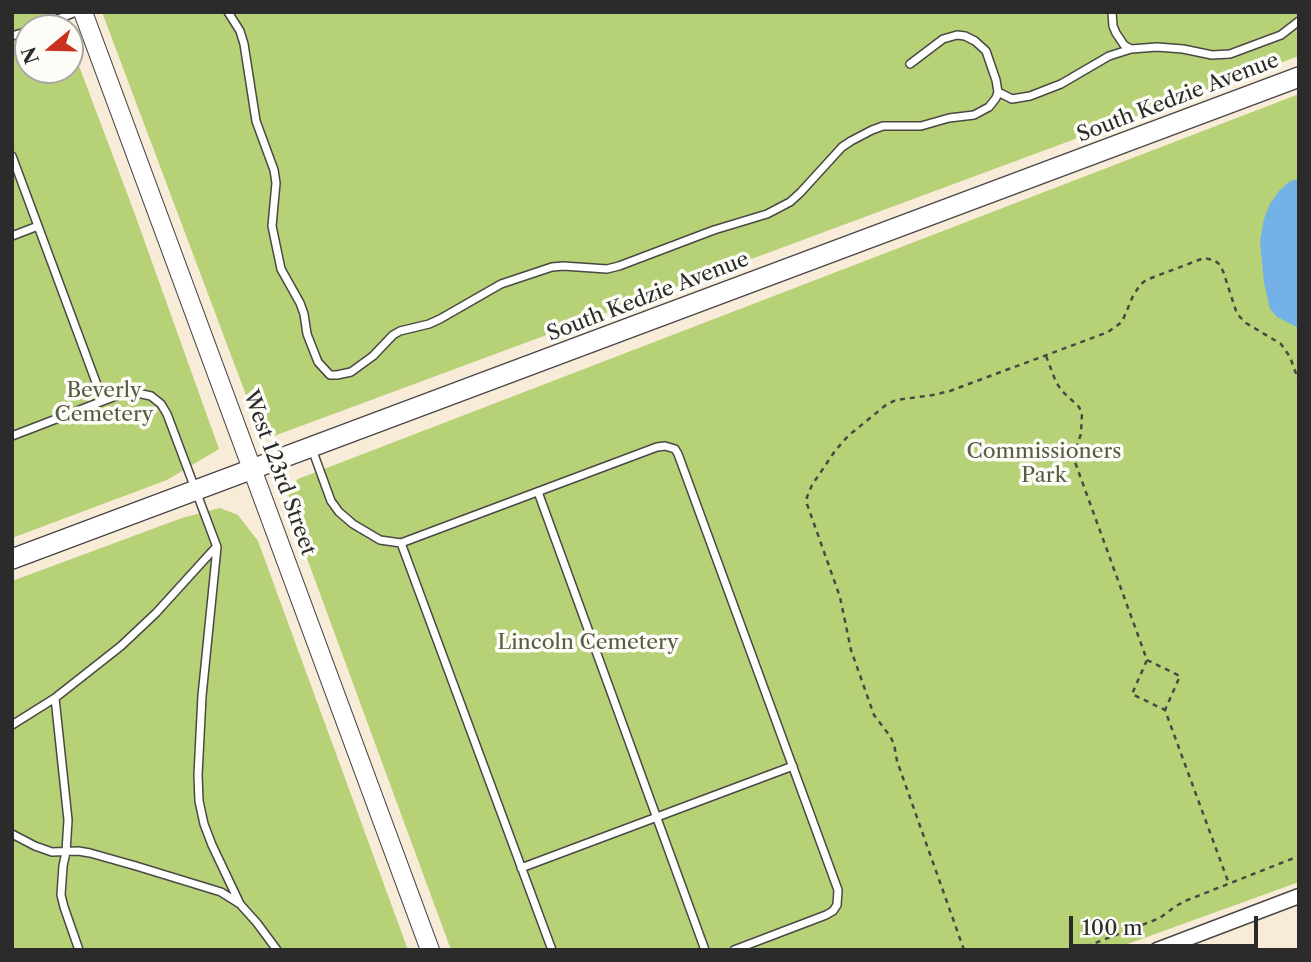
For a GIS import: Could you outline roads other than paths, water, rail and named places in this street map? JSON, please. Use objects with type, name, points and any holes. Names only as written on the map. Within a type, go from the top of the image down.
[{"type":"main road","name":"South Kedzie Avenue","points":[[12,559],[1299,77]]},
{"type":"street","name":"West 123rd Street","points":[[83,12],[430,950]]},
{"type":"street","points":[[1163,949],[1299,896]]},
{"type":"lane","points":[[228,12],[244,44],[256,121],[274,170],[276,183],[272,226],[281,269],[300,303],[307,334],[318,362],[330,374],[337,375],[351,372],[400,331],[440,319],[500,284],[552,267],[619,267],[714,230],[768,214],[790,202],[834,155],[851,141],[883,126],[921,126],[949,118],[974,115],[993,103],[998,92],[991,60],[986,51],[965,36],[943,39],[910,64]]},
{"type":"lane","points":[[1109,56],[1114,38],[1112,12]]},
{"type":"lane","points":[[998,92],[1012,99],[1030,96],[1061,84],[1109,56],[1131,49],[1170,47],[1220,56],[1281,36],[1299,21]]},
{"type":"lane","points":[[1113,26],[1119,39],[1131,49]]},
{"type":"lane","points":[[12,156],[103,401]]},
{"type":"lane","points":[[12,236],[38,226]]},
{"type":"lane","points":[[12,436],[121,394],[151,396],[161,404],[167,414],[217,547],[202,696],[199,801],[212,845],[240,904]]},
{"type":"lane","points":[[311,448],[331,501],[340,512],[372,536],[401,543],[657,447],[670,446],[675,449],[839,897],[833,911],[826,915],[734,950]]},
{"type":"lane","points":[[538,492],[705,950]]},
{"type":"lane","points":[[401,543],[552,950]]},
{"type":"lane","points":[[12,725],[55,698],[121,646],[156,613],[217,547]]},
{"type":"lane","points":[[55,698],[68,820],[61,895],[79,950]]},
{"type":"lane","points":[[521,868],[793,766]]},
{"type":"lane","points":[[12,834],[52,852],[90,853],[222,892],[240,904],[277,950]]},
{"type":"water","points":[[1299,178],[1299,328],[1277,317],[1270,309],[1264,283],[1260,241],[1270,204],[1289,182]]},
{"type":"park label","name":"Beverly Cemetery","points":[[104,403]]},
{"type":"park label","name":"Commissioners Park","points":[[1044,464]]},
{"type":"park label","name":"Lincoln Cemetery","points":[[588,643]]}]
